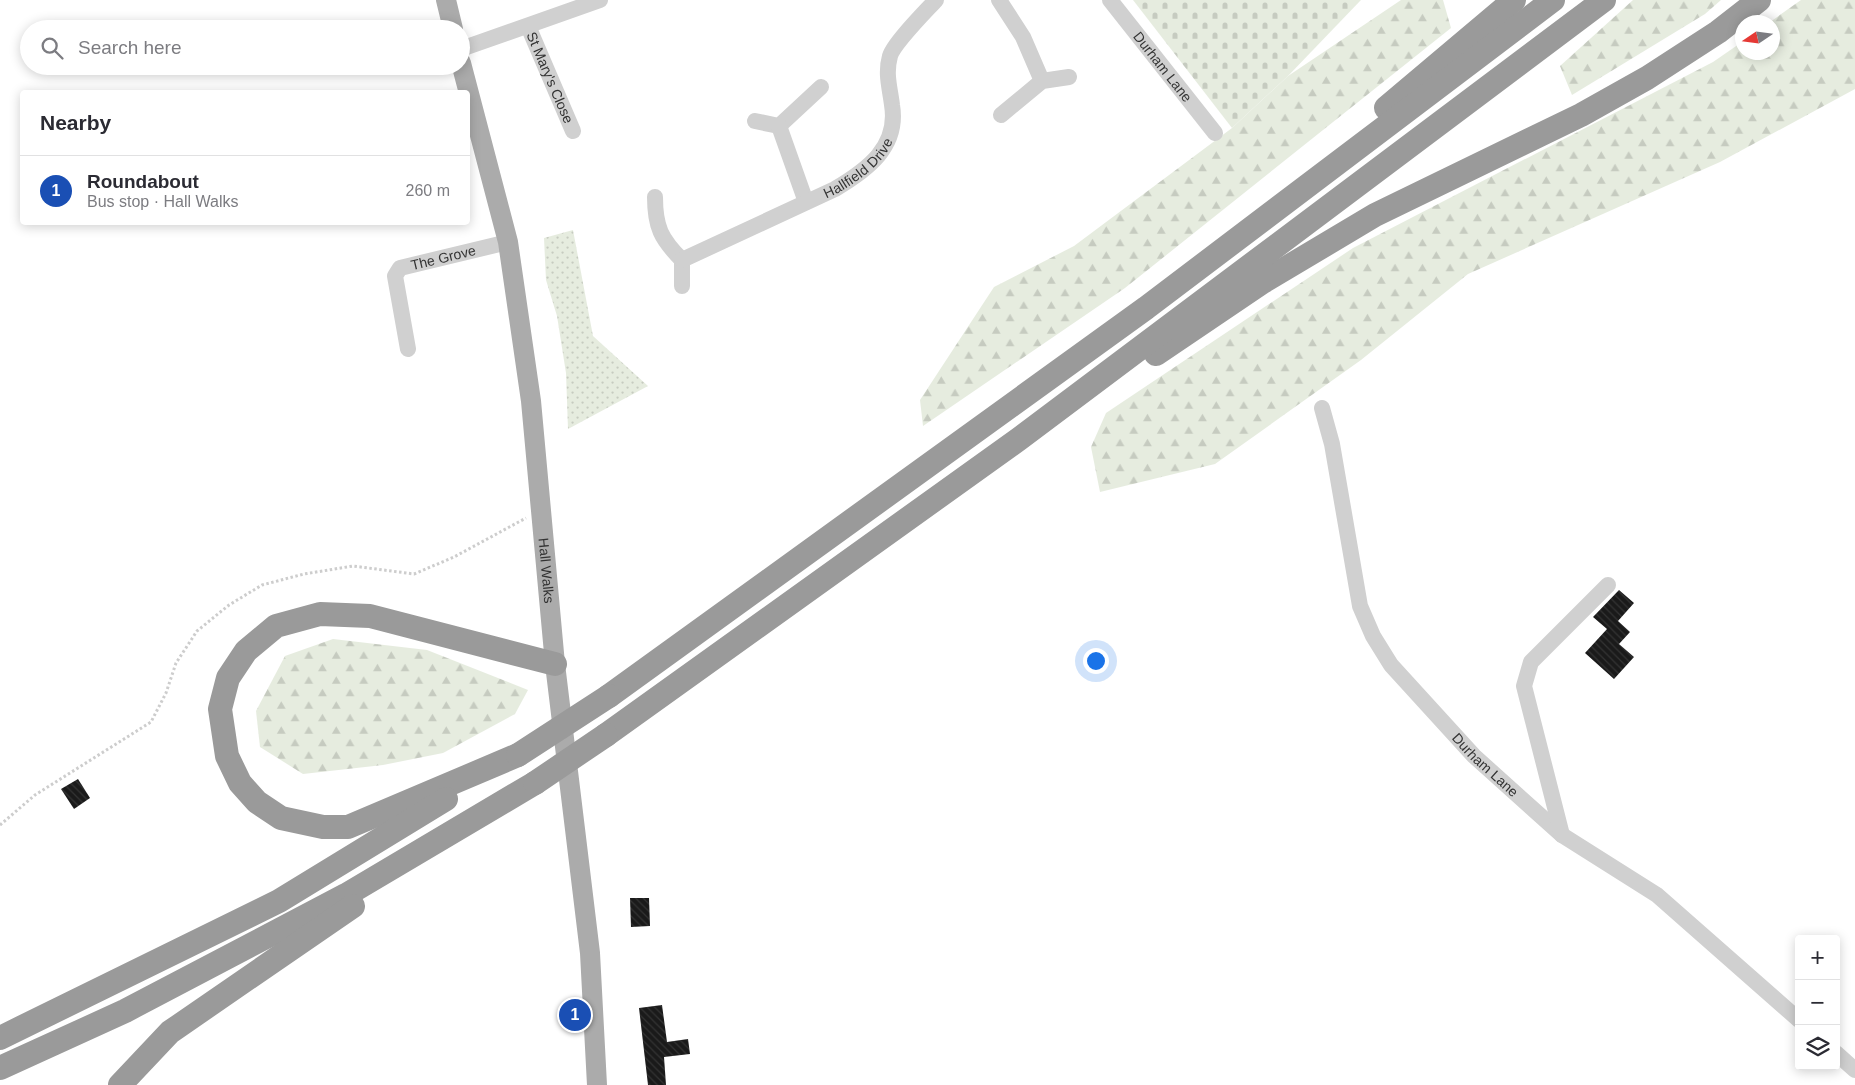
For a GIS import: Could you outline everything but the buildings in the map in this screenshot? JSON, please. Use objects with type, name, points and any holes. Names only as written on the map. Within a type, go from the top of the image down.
[{"type":"highway","points":[[1146,308],[1514,0]]},
{"type":"highway","points":[[0,1038],[279,901],[518,755],[610,696],[1146,308],[1553,0]]},
{"type":"highway","points":[[120,1085],[170,1032],[606,735],[1019,439],[1604,0]]},
{"type":"highway","points":[[1019,439],[1185,337],[1262,283],[1375,215],[1581,115],[1647,78],[1718,32],[1759,0]]},
{"type":"highway","points":[[518,755],[348,827],[323,827],[280,818],[257,802],[240,783],[227,756],[220,710],[228,678],[246,652],[276,626],[320,614],[370,616],[555,664]]},
{"type":"highway","points":[[0,1068],[125,1011],[346,895],[535,783]]},
{"type":"main road","points":[[446,0],[451,20]]},
{"type":"main road","name":"Hall Walks","points":[[464,75],[468,90]]},
{"type":"main road","name":"Hall Walks","points":[[470,97],[508,242],[531,401],[555,664],[590,953],[597,1085]]},
{"type":"street","name":"St Mary's Close","points":[[470,46],[600,0]]},
{"type":"street","name":"Hallfield Drive","points":[[682,260],[858,176],[878,159],[892,134],[893,106],[887,74],[890,54],[936,0]]},
{"type":"street","points":[[999,0],[1023,37],[1042,81]]},
{"type":"street","name":"Durham Lane","points":[[1110,0],[1214,133]]},
{"type":"street","name":"St Mary's Close","points":[[528,26],[573,131]]},
{"type":"street","points":[[1001,115],[1042,81],[1069,78]]},
{"type":"street","points":[[779,126],[821,86]]},
{"type":"street","points":[[755,121],[779,126]]},
{"type":"street","points":[[779,126],[806,202]]},
{"type":"street","points":[[655,197],[655,218],[665,243],[682,260],[682,286]]},
{"type":"street","name":"The Grove","points":[[408,349],[395,276],[400,268],[508,242]]},
{"type":"street","name":"Durham Lane","points":[[1322,408],[1332,444],[1360,606],[1373,636],[1391,664],[1474,756],[1562,835],[1656,895],[1795,1017]]},
{"type":"street","points":[[1562,835],[1524,686],[1531,662],[1608,585]]},
{"type":"street","points":[[1840,1057],[1855,1070]]},
{"type":"path","points":[[0,825],[35,795],[152,722],[166,693],[176,662],[197,631],[229,605],[262,585],[304,574],[353,566],[414,574],[454,557],[542,510]]},
{"type":"green space","points":[[1133,0],[1361,0],[1288,76],[1232,128]]},
{"type":"green space","points":[[1401,0],[1443,0],[1451,28],[1125,288],[923,426],[920,400],[994,287],[1074,246],[1232,128],[1288,76]]},
{"type":"green space","points":[[1633,0],[1721,0],[1705,14],[1572,95],[1560,66]]},
{"type":"green space","points":[[1801,0],[1855,0],[1855,89],[1720,162],[1468,274],[1361,360],[1215,464],[1100,492],[1091,447],[1106,413],[1353,248],[1713,62],[1735,47],[1735,60],[1780,60],[1780,15]]},
{"type":"green space","points":[[573,230],[593,336],[648,386],[568,429],[566,373],[557,316],[546,280],[544,238]]},
{"type":"green space","points":[[333,639],[427,650],[528,690],[515,714],[443,753],[383,765],[303,774],[260,747],[256,711],[285,656]]},
{"type":"place","name":"Roundabout","points":[[575,1015]]}]
